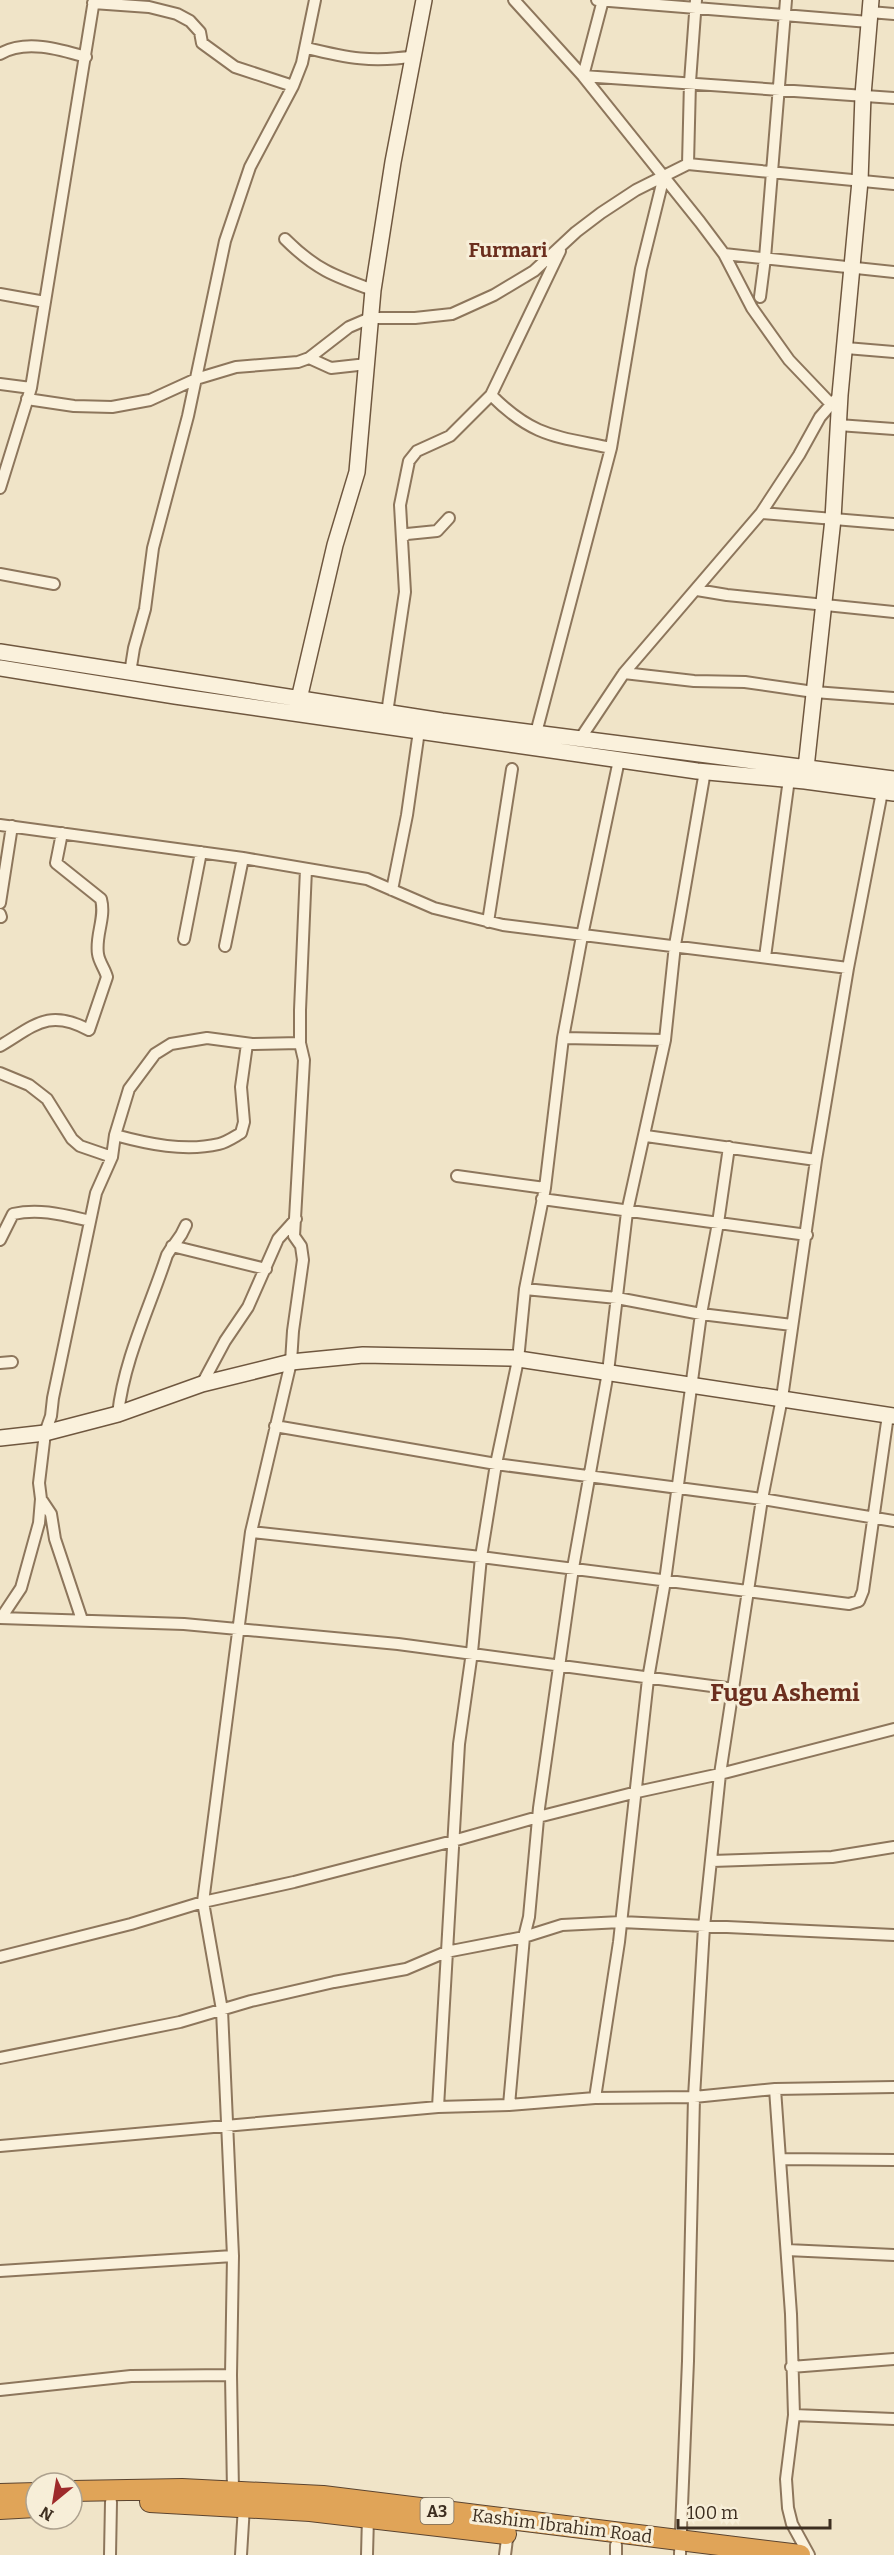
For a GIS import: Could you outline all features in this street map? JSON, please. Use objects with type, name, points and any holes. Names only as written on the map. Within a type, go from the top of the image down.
[{"type":"highway","name":"Kashim Ibrahim Road","points":[[84,2491],[182,2489],[368,2517],[508,2527],[616,2550],[800,2555]]},
{"type":"highway","points":[[0,2494],[24,2493]]},
{"type":"highway","name":"Kashim Ibrahim Road","points":[[84,2504],[323,2496],[508,2527],[682,2550]]},
{"type":"highway","points":[[0,2509],[24,2508]]},
{"type":"street","points":[[130,674],[134,648],[145,609],[153,548],[178,460],[225,241],[250,167],[293,86],[307,48],[315,0]]},
{"type":"street","points":[[299,699],[335,545],[357,472],[373,290],[393,162],[424,0]]},
{"type":"street","points":[[514,0],[583,76],[724,254],[752,308],[789,360],[835,399]]},
{"type":"street","points":[[583,76],[601,0],[696,5],[785,15],[870,11],[894,14]]},
{"type":"street","points":[[760,297],[786,0]]},
{"type":"street","points":[[0,488],[31,388],[94,2],[149,7],[177,14],[190,21],[200,32],[202,43],[235,67],[293,86]]},
{"type":"street","points":[[688,164],[690,82],[696,5]]},
{"type":"street","points":[[765,957],[800,776],[814,692],[824,604],[833,519],[838,424],[835,399],[846,348],[854,269],[870,11]]},
{"type":"street","points":[[0,54],[20,47],[58,49],[86,57]]},
{"type":"street","points":[[307,48],[355,59],[394,59],[415,56]]},
{"type":"street","points":[[583,76],[894,98]]},
{"type":"street","points":[[27,399],[75,406],[112,406],[150,400],[196,379],[236,368],[281,365],[309,358],[349,327],[370,318],[415,318],[452,314],[514,283],[534,270],[601,213],[636,190],[688,164],[894,184]]},
{"type":"street","points":[[536,733],[610,448],[640,269],[664,176]]},
{"type":"street","points":[[285,239],[302,256],[323,271],[373,290]]},
{"type":"street","points":[[387,713],[405,592],[400,505],[409,461],[417,451],[450,436],[491,395],[562,245]]},
{"type":"street","points":[[724,254],[894,272]]},
{"type":"street","points":[[0,294],[45,302]]},
{"type":"street","points":[[846,348],[894,352]]},
{"type":"street","points":[[309,358],[331,368],[367,364]]},
{"type":"street","points":[[0,384],[31,388]]},
{"type":"street","points":[[491,395],[523,423],[548,435],[610,448]]},
{"type":"street","points":[[580,739],[624,673],[761,513],[835,399]]},
{"type":"street","points":[[838,424],[894,429]]},
{"type":"street","points":[[761,513],[894,524]]},
{"type":"street","points":[[402,537],[407,534],[437,531],[449,518]]},
{"type":"street","points":[[0,574],[54,584]]},
{"type":"street","points":[[697,590],[894,612]]},
{"type":"street","points":[[0,652],[387,713],[420,725],[536,733],[580,739],[888,792],[848,968],[816,1160],[782,1398],[762,1499],[720,1774],[704,1927],[694,2097],[682,2550]]},
{"type":"street","points":[[0,668],[420,725],[620,760],[705,771],[894,779]]},
{"type":"street","points":[[624,673],[694,681],[745,682],[814,692],[894,698]]},
{"type":"street","points":[[392,890],[420,725]]},
{"type":"street","points":[[438,2107],[459,1744],[472,1652],[481,1557],[496,1464],[518,1360],[525,1289],[544,1194],[563,1038],[582,936],[620,760]]},
{"type":"street","points":[[488,922],[512,769]]},
{"type":"street","points":[[509,2105],[524,1937],[529,1917],[538,1817],[573,1568],[608,1372],[627,1212],[646,1136],[665,1040],[675,945],[705,771]]},
{"type":"street","points":[[0,825],[243,858],[367,879],[434,908],[488,922],[582,936],[675,945],[848,968]]},
{"type":"street","points":[[0,903],[12,826]]},
{"type":"street","points":[[0,1046],[46,1019],[66,1021],[89,1030],[107,977],[98,954],[98,938],[103,913],[101,900],[56,863],[62,833]]},
{"type":"street","points":[[184,939],[201,852]]},
{"type":"street","points":[[225,946],[243,858]]},
{"type":"street","points":[[241,2555],[231,2375],[233,2256],[222,2010],[203,1902],[251,1532],[291,1362],[303,1260],[301,1246],[294,1236],[304,1060],[300,1043],[306,869]]},
{"type":"street","points":[[0,1618],[21,1588],[39,1523],[41,1499],[39,1483],[52,1398],[96,1193],[112,1157],[115,1135],[129,1089],[155,1054],[171,1044],[207,1038],[248,1044],[300,1043]]},
{"type":"street","points":[[563,1038],[665,1040]]},
{"type":"street","points":[[115,1135],[165,1146],[198,1146],[222,1143],[241,1133],[244,1122],[241,1087],[248,1044]]},
{"type":"street","points":[[0,1073],[29,1085],[47,1099],[72,1139],[80,1146],[112,1157]]},
{"type":"street","points":[[646,1136],[816,1160]]},
{"type":"street","points":[[595,2098],[621,1922],[648,1679],[665,1581],[701,1314],[729,1147]]},
{"type":"street","points":[[458,1176],[627,1212],[807,1235]]},
{"type":"street","points":[[0,1240],[13,1214],[23,1211],[54,1213],[90,1221]]},
{"type":"street","points":[[202,1384],[225,1341],[248,1307],[278,1239],[296,1219]]},
{"type":"street","points":[[118,1414],[120,1399],[144,1315],[167,1255],[172,1246],[180,1241],[186,1225]]},
{"type":"street","points":[[172,1246],[266,1269]]},
{"type":"street","points":[[525,1289],[617,1298],[701,1314],[792,1325]]},
{"type":"street","points":[[0,1438],[45,1432],[118,1414],[202,1384],[291,1362],[363,1355],[512,1358],[891,1415],[872,1518],[863,1591],[859,1601],[849,1604],[573,1568],[251,1532]]},
{"type":"street","points":[[275,1426],[496,1464],[762,1499],[894,1521]]},
{"type":"street","points":[[41,1499],[51,1514],[55,1539],[82,1620]]},
{"type":"street","points":[[0,1618],[184,1624],[472,1652],[648,1679],[734,1689]]},
{"type":"street","points":[[0,1957],[131,1924],[203,1902],[294,1882],[538,1817],[720,1774],[894,1729]]},
{"type":"street","points":[[712,1861],[832,1857],[894,1847]]},
{"type":"street","points":[[0,2058],[180,2022],[334,1982],[406,1969],[446,1952],[524,1937],[562,1925],[621,1922],[894,1935]]},
{"type":"street","points":[[0,2146],[438,2107],[509,2105],[595,2098],[694,2097],[775,2089],[894,2087]]},
{"type":"street","points":[[775,2089],[791,2314],[794,2415],[786,2479],[788,2508],[792,2524],[809,2555]]},
{"type":"street","points":[[780,2159],[894,2160]]},
{"type":"street","points":[[787,2250],[894,2254]]},
{"type":"street","points":[[0,2271],[233,2256]]},
{"type":"street","points":[[791,2367],[894,2359]]},
{"type":"street","points":[[0,2390],[131,2376],[231,2375]]},
{"type":"street","points":[[794,2415],[894,2419]]},
{"type":"street","points":[[110,2555],[111,2502]]},
{"type":"street","points":[[367,2555],[368,2517]]},
{"type":"street","points":[[505,2555],[508,2527]]},
{"type":"district","name":"Furmari","points":[[508,250]]},
{"type":"district","name":"Fugu Ashemi","points":[[785,1693]]}]
